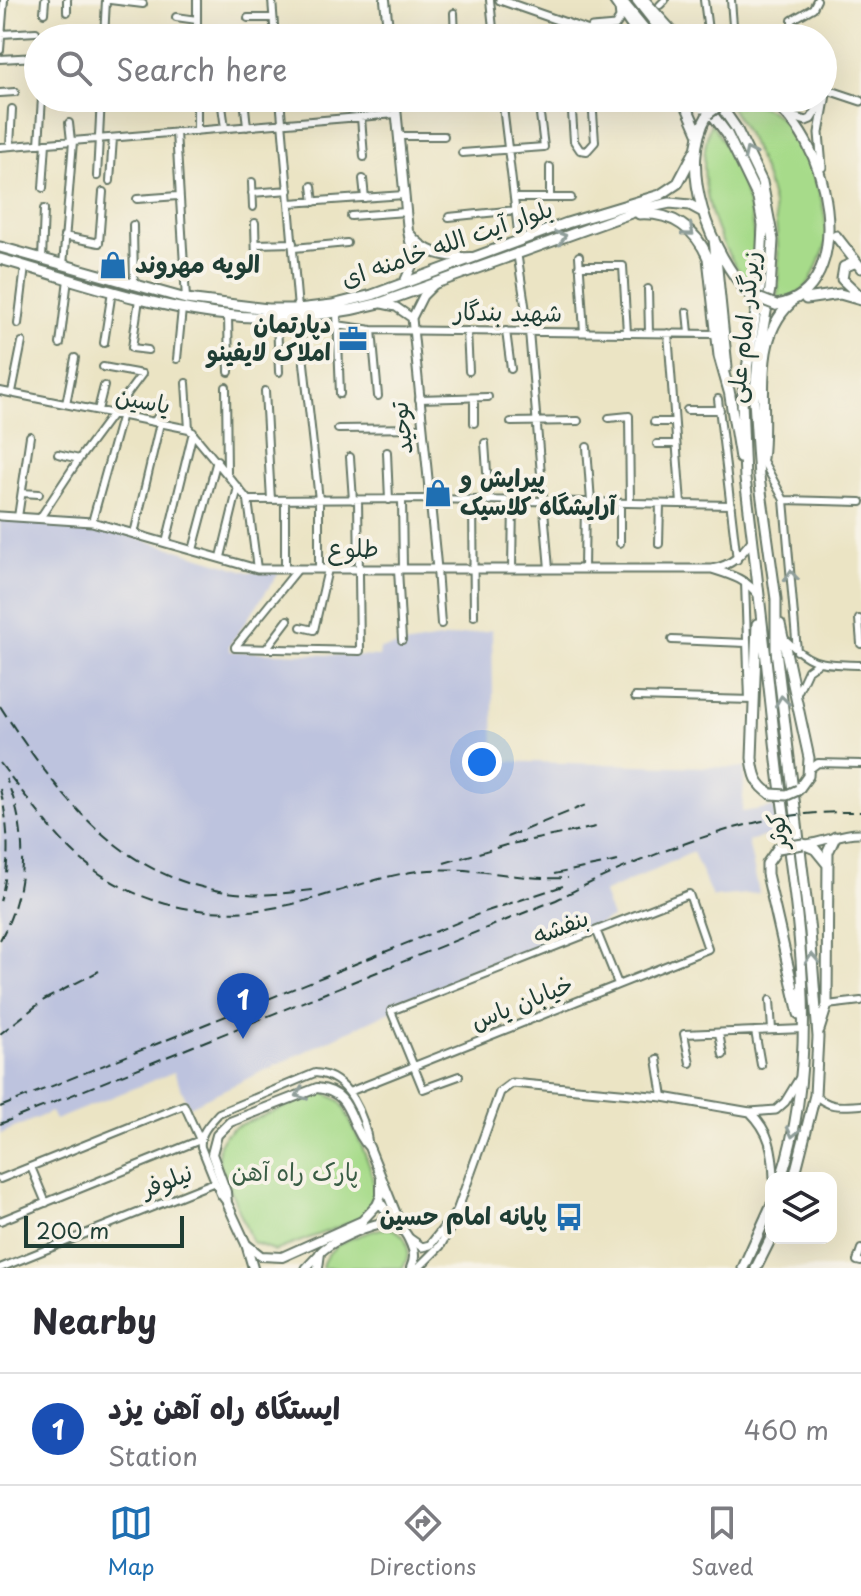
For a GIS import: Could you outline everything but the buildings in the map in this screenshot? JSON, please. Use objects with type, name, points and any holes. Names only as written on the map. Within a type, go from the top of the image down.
[{"type":"main road","points":[[385,0],[388,24]]},
{"type":"main road","points":[[637,0],[656,24]]},
{"type":"main road","points":[[644,0],[665,24]]},
{"type":"main road","points":[[618,3],[631,24]]},
{"type":"main road","points":[[618,3],[638,24]]},
{"type":"main road","points":[[690,112],[699,135]]},
{"type":"main road","points":[[668,190],[683,176],[696,149],[703,112]]},
{"type":"main road","name":"زیرگذر امام علی","points":[[708,112],[727,134],[758,198],[763,225],[762,267],[742,400],[745,479]]},
{"type":"main road","name":"زیرگذر امام علی","points":[[725,112],[762,182],[773,240],[770,289],[754,400],[759,477]]},
{"type":"main road","points":[[759,477],[765,436],[763,397],[767,352],[773,325],[780,314],[819,287],[830,271],[836,236],[832,204],[822,167],[805,135],[784,112]]},
{"type":"main road","points":[[396,114],[414,261],[403,284]]},
{"type":"main road","points":[[696,149],[703,212],[724,261],[750,295],[776,305],[840,294],[861,298]]},
{"type":"main road","points":[[668,190],[681,194],[678,201],[670,203]]},
{"type":"main road","name":"بلوار آیت الله خامنه ای","points":[[0,260],[139,299],[247,308],[299,319],[668,190]]},
{"type":"main road","name":"بلوار آیت الله خامنه ای","points":[[0,247],[228,316],[299,319],[380,303],[616,217],[670,203],[690,205],[703,212]]},
{"type":"main road","points":[[616,217],[655,214],[667,217],[693,232],[708,258],[719,356],[730,395]]},
{"type":"main road","points":[[408,231],[419,244],[437,254],[476,257]]},
{"type":"main road","points":[[836,236],[858,265],[844,267],[842,279],[861,298]]},
{"type":"main road","points":[[714,239],[735,435],[745,479]]},
{"type":"main road","points":[[15,263],[17,252]]},
{"type":"main road","points":[[713,302],[718,289]]},
{"type":"main road","name":"کوثر","points":[[759,477],[776,599],[776,650],[810,932],[818,1037],[815,1095],[796,1172]]},
{"type":"main road","name":"کوثر","points":[[745,479],[802,969],[802,1073],[783,1172]]},
{"type":"main road","points":[[759,598],[751,700],[754,776],[760,786],[771,794],[787,795],[798,790],[810,769],[776,599]]},
{"type":"main road","points":[[818,1037],[827,1005],[828,852],[835,837]]},
{"type":"main road","points":[[803,1029],[767,864],[778,848],[805,844],[815,849],[828,865]]},
{"type":"main road","points":[[256,1268],[227,1203],[212,1154],[217,1135],[230,1122],[317,1088],[329,1089],[342,1098],[361,1139],[369,1147],[402,1229],[415,1251],[411,1268]]},
{"type":"main road","points":[[246,1244],[261,1256],[282,1257],[362,1221],[381,1196],[382,1175]]},
{"type":"main road","points":[[377,1205],[382,1205],[388,1214],[381,1223]]},
{"type":"main road","points":[[743,1268],[765,1219]]},
{"type":"main road","points":[[318,1268],[320,1253],[332,1243],[381,1223],[391,1223],[402,1229]]},
{"type":"main road","points":[[756,1268],[768,1244]]},
{"type":"main road","points":[[256,1268],[261,1256]]},
{"type":"street","points":[[0,50],[4,0]]},
{"type":"street","points":[[44,13],[45,0]]},
{"type":"street","points":[[67,0],[67,12]]},
{"type":"street","points":[[105,24],[108,0],[143,4]]},
{"type":"street","points":[[197,0],[197,24]]},
{"type":"street","points":[[272,0],[274,24]]},
{"type":"street","points":[[490,0],[492,24]]},
{"type":"street","points":[[500,0],[573,24]]},
{"type":"street","points":[[704,0],[707,24]]},
{"type":"street","points":[[731,0],[733,24]]},
{"type":"street","points":[[792,24],[792,20],[813,8],[817,0]]},
{"type":"street","points":[[616,24],[620,18],[618,3]]},
{"type":"street","points":[[454,13],[454,24]]},
{"type":"street","points":[[176,17],[197,20]]},
{"type":"street","points":[[248,18],[273,18]]},
{"type":"street","points":[[1,34],[24,33]]},
{"type":"street","points":[[0,59],[24,58]]},
{"type":"street","points":[[0,93],[15,92]]},
{"type":"street","points":[[837,93],[861,101]]},
{"type":"street","points":[[10,146],[12,109]]},
{"type":"street","points":[[42,112],[43,188]]},
{"type":"street","points":[[97,176],[100,112]]},
{"type":"street","points":[[197,112],[197,131]]},
{"type":"street","points":[[223,112],[225,128]]},
{"type":"street","points":[[245,112],[247,127]]},
{"type":"street","points":[[281,112],[324,569],[314,630],[301,627]]},
{"type":"street","points":[[504,112],[519,240]]},
{"type":"street","points":[[462,153],[544,147],[540,112]]},
{"type":"street","points":[[572,112],[574,141],[580,150],[587,151],[595,142],[593,112]]},
{"type":"street","points":[[790,116],[806,121],[815,112]]},
{"type":"street","points":[[822,112],[819,133],[822,167]]},
{"type":"street","points":[[0,147],[396,114]]},
{"type":"street","points":[[361,117],[364,157]]},
{"type":"street","points":[[63,266],[72,141],[69,123]]},
{"type":"street","points":[[176,132],[184,304],[177,359]]},
{"type":"street","points":[[398,136],[444,136]]},
{"type":"street","points":[[110,181],[113,138]]},
{"type":"street","points":[[550,167],[550,198]]},
{"type":"street","points":[[363,179],[365,198]]},
{"type":"street","points":[[252,182],[253,207]]},
{"type":"street","points":[[312,186],[314,202]]},
{"type":"street","points":[[252,193],[289,190]]},
{"type":"street","points":[[64,236],[99,243],[103,192]]},
{"type":"street","points":[[290,203],[404,195]]},
{"type":"street","points":[[137,199],[178,196]]},
{"type":"street","points":[[514,198],[571,198]]},
{"type":"street","points":[[42,260],[44,209]]},
{"type":"street","points":[[449,217],[516,210]]},
{"type":"street","points":[[351,216],[406,212]]},
{"type":"street","points":[[255,223],[256,261]]},
{"type":"street","points":[[133,225],[134,286]]},
{"type":"street","points":[[256,244],[347,243]]},
{"type":"street","points":[[517,252],[529,331],[549,569]]},
{"type":"street","points":[[579,256],[584,332]]},
{"type":"street","points":[[579,266],[623,266],[627,333]]},
{"type":"street","points":[[18,324],[25,267]]},
{"type":"street","points":[[60,344],[68,279]]},
{"type":"street","points":[[380,303],[396,307],[412,318],[423,296],[436,283]]},
{"type":"street","points":[[648,289],[649,333]]},
{"type":"street","points":[[104,343],[112,291]]},
{"type":"street","points":[[139,299],[132,348],[148,350]]},
{"type":"street","points":[[687,312],[689,333]]},
{"type":"street","points":[[337,313],[340,394]]},
{"type":"street","points":[[228,316],[229,372]]},
{"type":"street","name":"توحید","points":[[412,318],[437,569]]},
{"type":"street","points":[[277,319],[279,372]]},
{"type":"street","name":"شهید بندگار","points":[[299,319],[372,330],[716,334]]},
{"type":"street","points":[[372,330],[378,396]]},
{"type":"street","points":[[467,331],[469,371]]},
{"type":"street","points":[[506,331],[511,369]]},
{"type":"street","points":[[668,333],[681,504]]},
{"type":"street","points":[[12,392],[22,342]]},
{"type":"street","points":[[66,404],[75,358]]},
{"type":"street","points":[[40,518],[142,374],[103,367]]},
{"type":"street","points":[[166,543],[191,430],[186,383]]},
{"type":"street","points":[[98,410],[104,386]]},
{"type":"street","points":[[226,387],[227,473]]},
{"type":"street","name":"یاسین","points":[[0,391],[191,430],[248,500]]},
{"type":"street","points":[[265,391],[271,500]]},
{"type":"street","points":[[419,399],[488,397]]},
{"type":"street","points":[[474,398],[474,423]]},
{"type":"street","points":[[718,399],[737,560]]},
{"type":"street","points":[[134,534],[157,422],[166,405]]},
{"type":"street","points":[[687,410],[720,410]]},
{"type":"street","points":[[92,522],[122,414]]},
{"type":"street","points":[[609,418],[629,416],[630,503]]},
{"type":"street","points":[[511,422],[578,421]]},
{"type":"street","points":[[654,422],[674,422]]},
{"type":"street","points":[[338,429],[421,428]]},
{"type":"street","points":[[725,444],[735,435]]},
{"type":"street","points":[[18,517],[30,436]]},
{"type":"street","points":[[485,443],[489,501]]},
{"type":"street","points":[[657,444],[676,444]]},
{"type":"street","points":[[584,569],[587,447]]},
{"type":"street","points":[[387,452],[389,500]]},
{"type":"street","points":[[58,454],[79,459]]},
{"type":"street","points":[[298,569],[235,648],[360,651],[356,500],[350,457]]},
{"type":"street","points":[[762,459],[784,500],[797,651]]},
{"type":"street","points":[[193,550],[217,460]]},
{"type":"street","points":[[221,557],[238,487]]},
{"type":"street","points":[[22,493],[39,494]]},
{"type":"street","points":[[257,569],[248,500],[430,499],[731,505]]},
{"type":"street","points":[[285,500],[285,569]]},
{"type":"street","points":[[402,500],[402,640]]},
{"type":"street","points":[[473,500],[474,616]]},
{"type":"street","points":[[784,500],[861,502]]},
{"type":"street","points":[[512,569],[513,501]]},
{"type":"street","points":[[620,503],[620,543]]},
{"type":"street","points":[[659,544],[660,504]]},
{"type":"street","name":"طلوع","points":[[0,516],[92,522],[257,569],[712,569]]},
{"type":"street","points":[[712,569],[737,560],[753,539]]},
{"type":"street","points":[[437,569],[441,624]]},
{"type":"street","points":[[712,569],[737,576],[759,598]]},
{"type":"street","points":[[635,697],[751,700],[745,582]]},
{"type":"street","points":[[859,619],[861,644]]},
{"type":"street","points":[[266,649],[288,620]]},
{"type":"street","points":[[783,638],[804,658],[818,663],[861,665]]},
{"type":"street","points":[[672,640],[746,643]]},
{"type":"street","points":[[796,696],[808,670],[818,663]]},
{"type":"street","points":[[810,769],[818,763],[861,764]]},
{"type":"street","points":[[805,844],[843,833],[861,833]]},
{"type":"street","name":"بنفشه","points":[[413,1066],[391,1011],[689,894],[708,949]]},
{"type":"street","points":[[597,932],[618,984]]},
{"type":"street","name":"خیابان یاس","points":[[349,1092],[708,949]]},
{"type":"street","points":[[770,1000],[772,1030]]},
{"type":"street","points":[[827,1005],[861,1001]]},
{"type":"street","points":[[690,1063],[684,1034],[803,1029]]},
{"type":"street","points":[[755,1031],[761,1065]]},
{"type":"street","points":[[719,1033],[723,1055]]},
{"type":"street","points":[[657,1059],[663,1097]]},
{"type":"street","points":[[413,1066],[423,1089],[459,1076]]},
{"type":"street","points":[[0,1221],[200,1140],[219,1113],[315,1073],[338,1080],[349,1092],[369,1147]]},
{"type":"street","points":[[418,1268],[448,1235],[500,1092],[507,1084],[663,1097],[750,1112],[776,1110],[785,1102],[802,1073]]},
{"type":"street","points":[[815,1095],[824,1104],[833,1107],[861,1105]]},
{"type":"street","points":[[0,1179],[184,1105],[215,1182],[227,1203]]},
{"type":"street","points":[[750,1112],[764,1125],[773,1172]]},
{"type":"street","points":[[31,1167],[46,1203]]},
{"type":"street","name":"نیلوفر","points":[[0,1268],[215,1182]]},
{"type":"street","points":[[409,1238],[422,1247],[430,1245],[457,1211]]},
{"type":"street","points":[[858,1264],[861,1249]]},
{"type":"street","points":[[306,1268],[320,1253]]},
{"type":"shaded area","points":[[0,519],[71,522],[106,528],[249,572],[279,573],[229,646],[230,651],[379,657],[380,649],[492,630],[494,761],[745,768],[742,812],[774,807],[777,833],[748,841],[759,893],[712,897],[693,852],[603,893],[612,918],[391,1011],[189,1106],[174,1072],[55,1120],[51,1112],[0,1134]]},
{"type":"green space","points":[[734,112],[772,112],[785,123],[805,154],[824,210],[826,243],[822,255],[807,285],[786,298],[778,299],[778,245],[772,198],[745,131]]},
{"type":"green space","points":[[711,122],[733,161],[747,201],[754,243],[753,288],[728,252],[711,210],[704,165]]},
{"type":"green space","name":"پارک راه آهن","points":[[323,1092],[340,1101],[365,1152],[373,1183],[373,1197],[368,1210],[357,1220],[275,1251],[252,1242],[220,1165],[219,1147],[227,1133],[237,1126]]},
{"type":"green space","points":[[380,1229],[393,1229],[404,1237],[408,1253],[402,1268],[322,1268],[325,1259],[337,1246],[353,1237]]},
{"type":"railway","points":[[0,706],[47,774],[73,805],[131,856],[166,875],[204,888],[247,894],[314,890]]},
{"type":"railway","points":[[0,763],[60,838],[92,868],[116,884],[171,905],[229,912],[259,910],[396,875],[432,870],[568,878]]},
{"type":"railway","points":[[0,940],[16,901],[22,860],[19,819],[6,779]]},
{"type":"railway","points":[[0,789],[8,845],[0,901]]},
{"type":"railway","points":[[507,837],[588,804]]},
{"type":"railway","points":[[0,1124],[556,900],[678,846],[775,818],[861,812]]},
{"type":"railway","points":[[444,863],[506,845],[601,826]]},
{"type":"railway","points":[[554,874],[618,861]]},
{"type":"railway","points":[[0,1107],[484,912],[563,886]]},
{"type":"railway","points":[[0,1034],[44,1000],[99,971]]},
{"type":"place","name":"الویه مهروند","points":[[113,265]]},
{"type":"place","name":"دپارتمان املاک لایفینو","points":[[353,339]]},
{"type":"place","name":"پیرایش و آرایشگاه کلاسیک","points":[[438,493]]},
{"type":"place","name":"ایستگاه راه آهن یزد","points":[[243,1039]]},
{"type":"place","name":"پایانه امام حسین","points":[[569,1217]]}]
